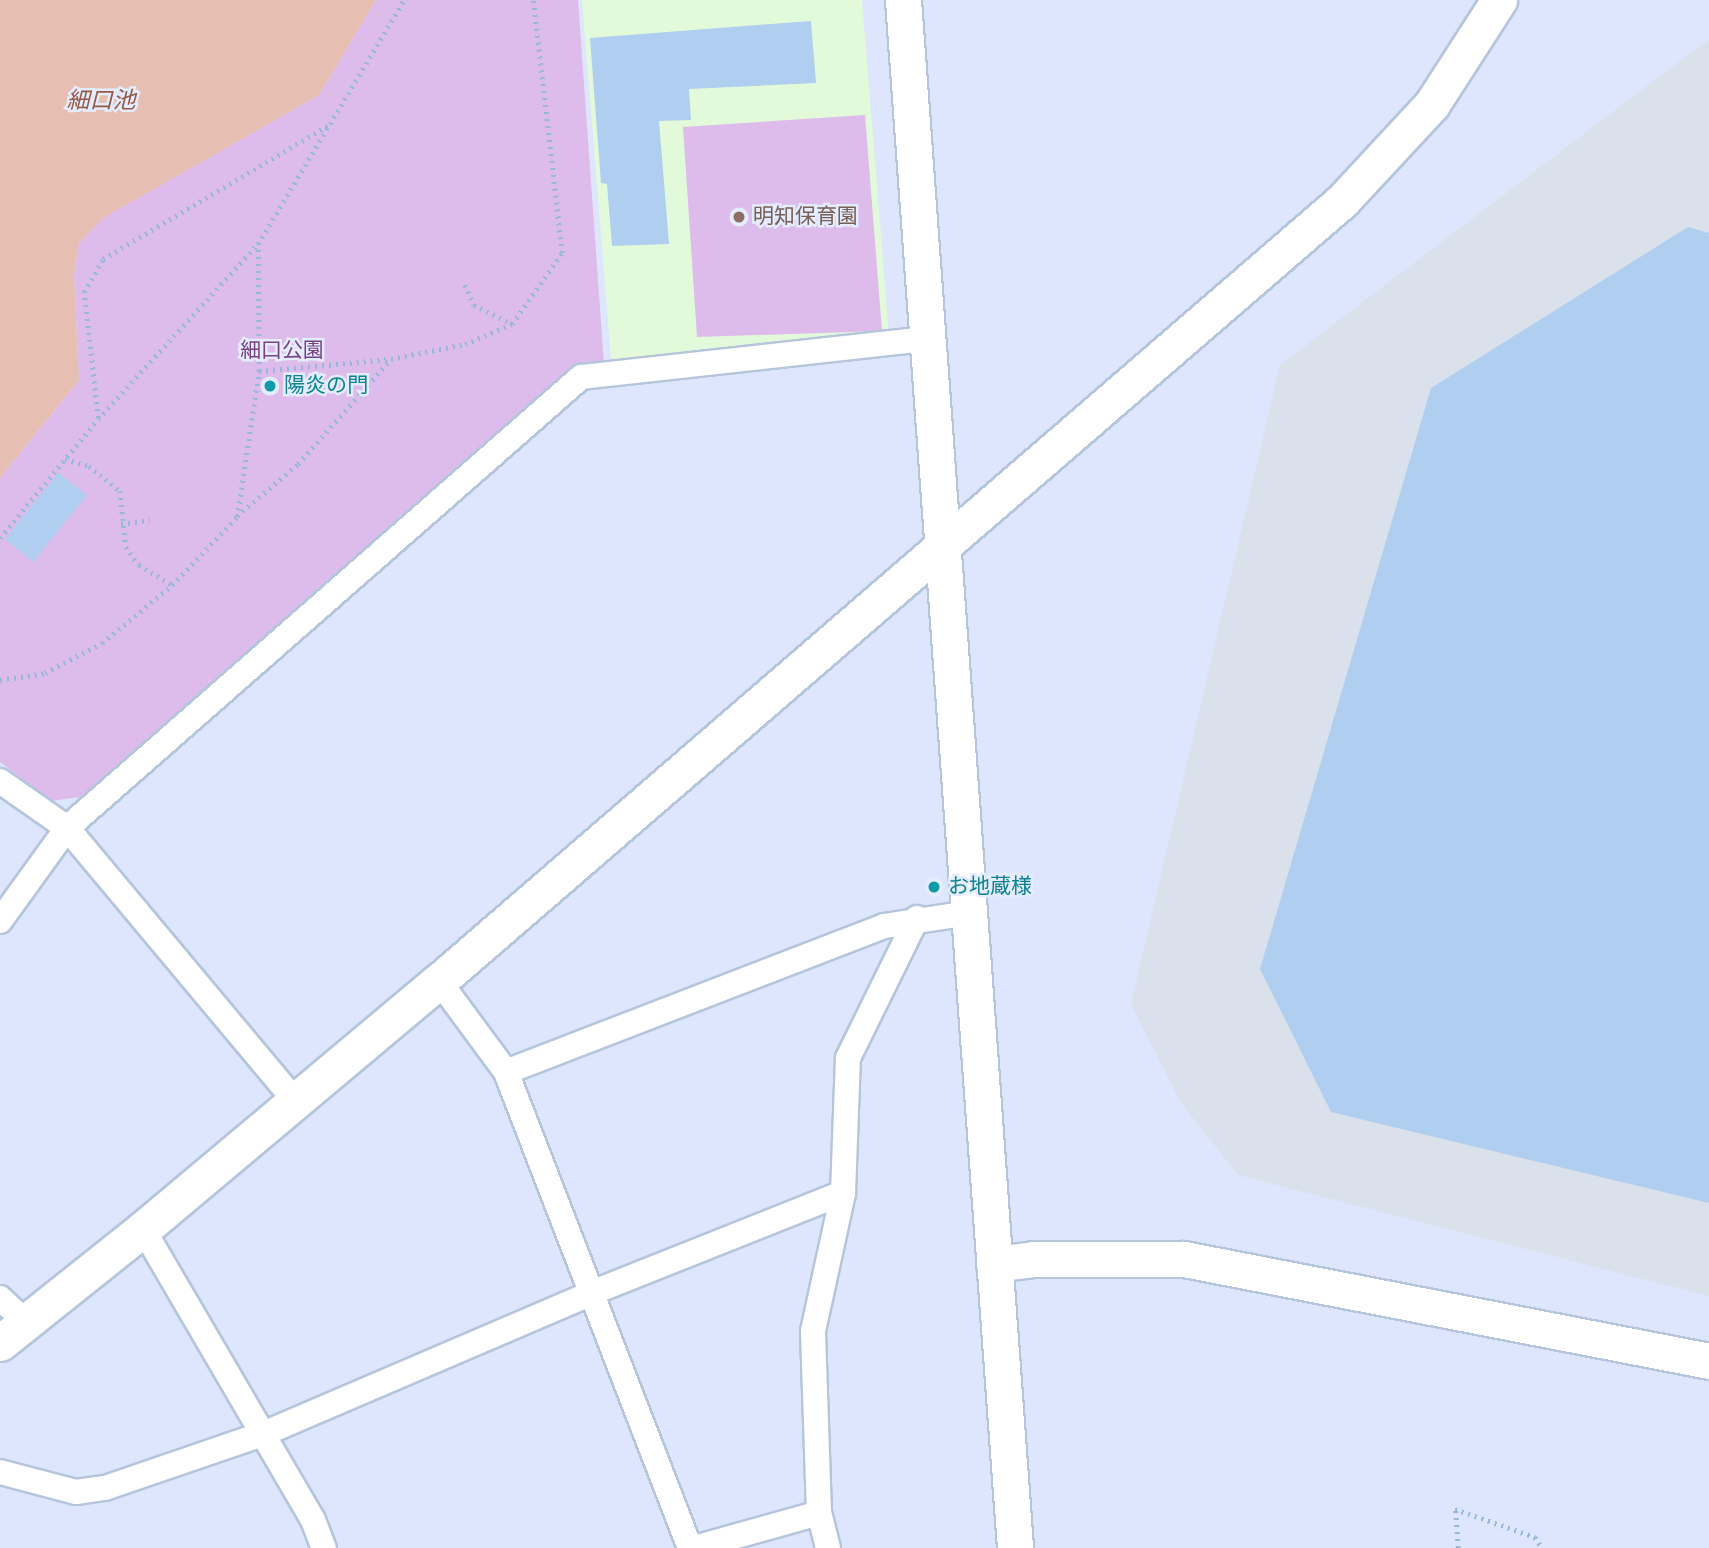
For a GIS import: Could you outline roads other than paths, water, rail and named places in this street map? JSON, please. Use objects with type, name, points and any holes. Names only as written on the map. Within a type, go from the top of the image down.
[{"type":"street","points":[[903,0],[1016,1548]]},
{"type":"street","points":[[8,1320],[144,1230],[439,981],[1342,201],[1432,104],[1499,0]]},
{"type":"street","points":[[0,921],[67,828],[581,377],[926,339]]},
{"type":"street","points":[[0,780],[67,828],[295,1101]]},
{"type":"street","points":[[506,1072],[884,926],[917,918],[969,913]]},
{"type":"street","points":[[828,1548],[819,1513],[813,1331],[843,1193],[848,1058],[917,918]]},
{"type":"street","points":[[439,981],[506,1072],[692,1548],[819,1513]]},
{"type":"street","points":[[0,1472],[76,1492],[96,1490],[263,1434],[594,1292],[843,1193]]},
{"type":"street","points":[[144,1230],[313,1520],[324,1548]]},
{"type":"street","points":[[994,1264],[1034,1259],[1184,1259],[1709,1361]]},
{"type":"water","name":"細口池","points":[[0,0],[376,0],[319,95],[103,218],[79,243],[74,274],[79,380],[0,478]]},
{"type":"place","name":"明知保育園","points":[[739,217]]},
{"type":"place","name":"陽炎の門","points":[[270,386]]},
{"type":"place","name":"お地蔵様","points":[[934,887]]},
{"type":"park label","name":"細口公園","points":[[282,351]]}]
